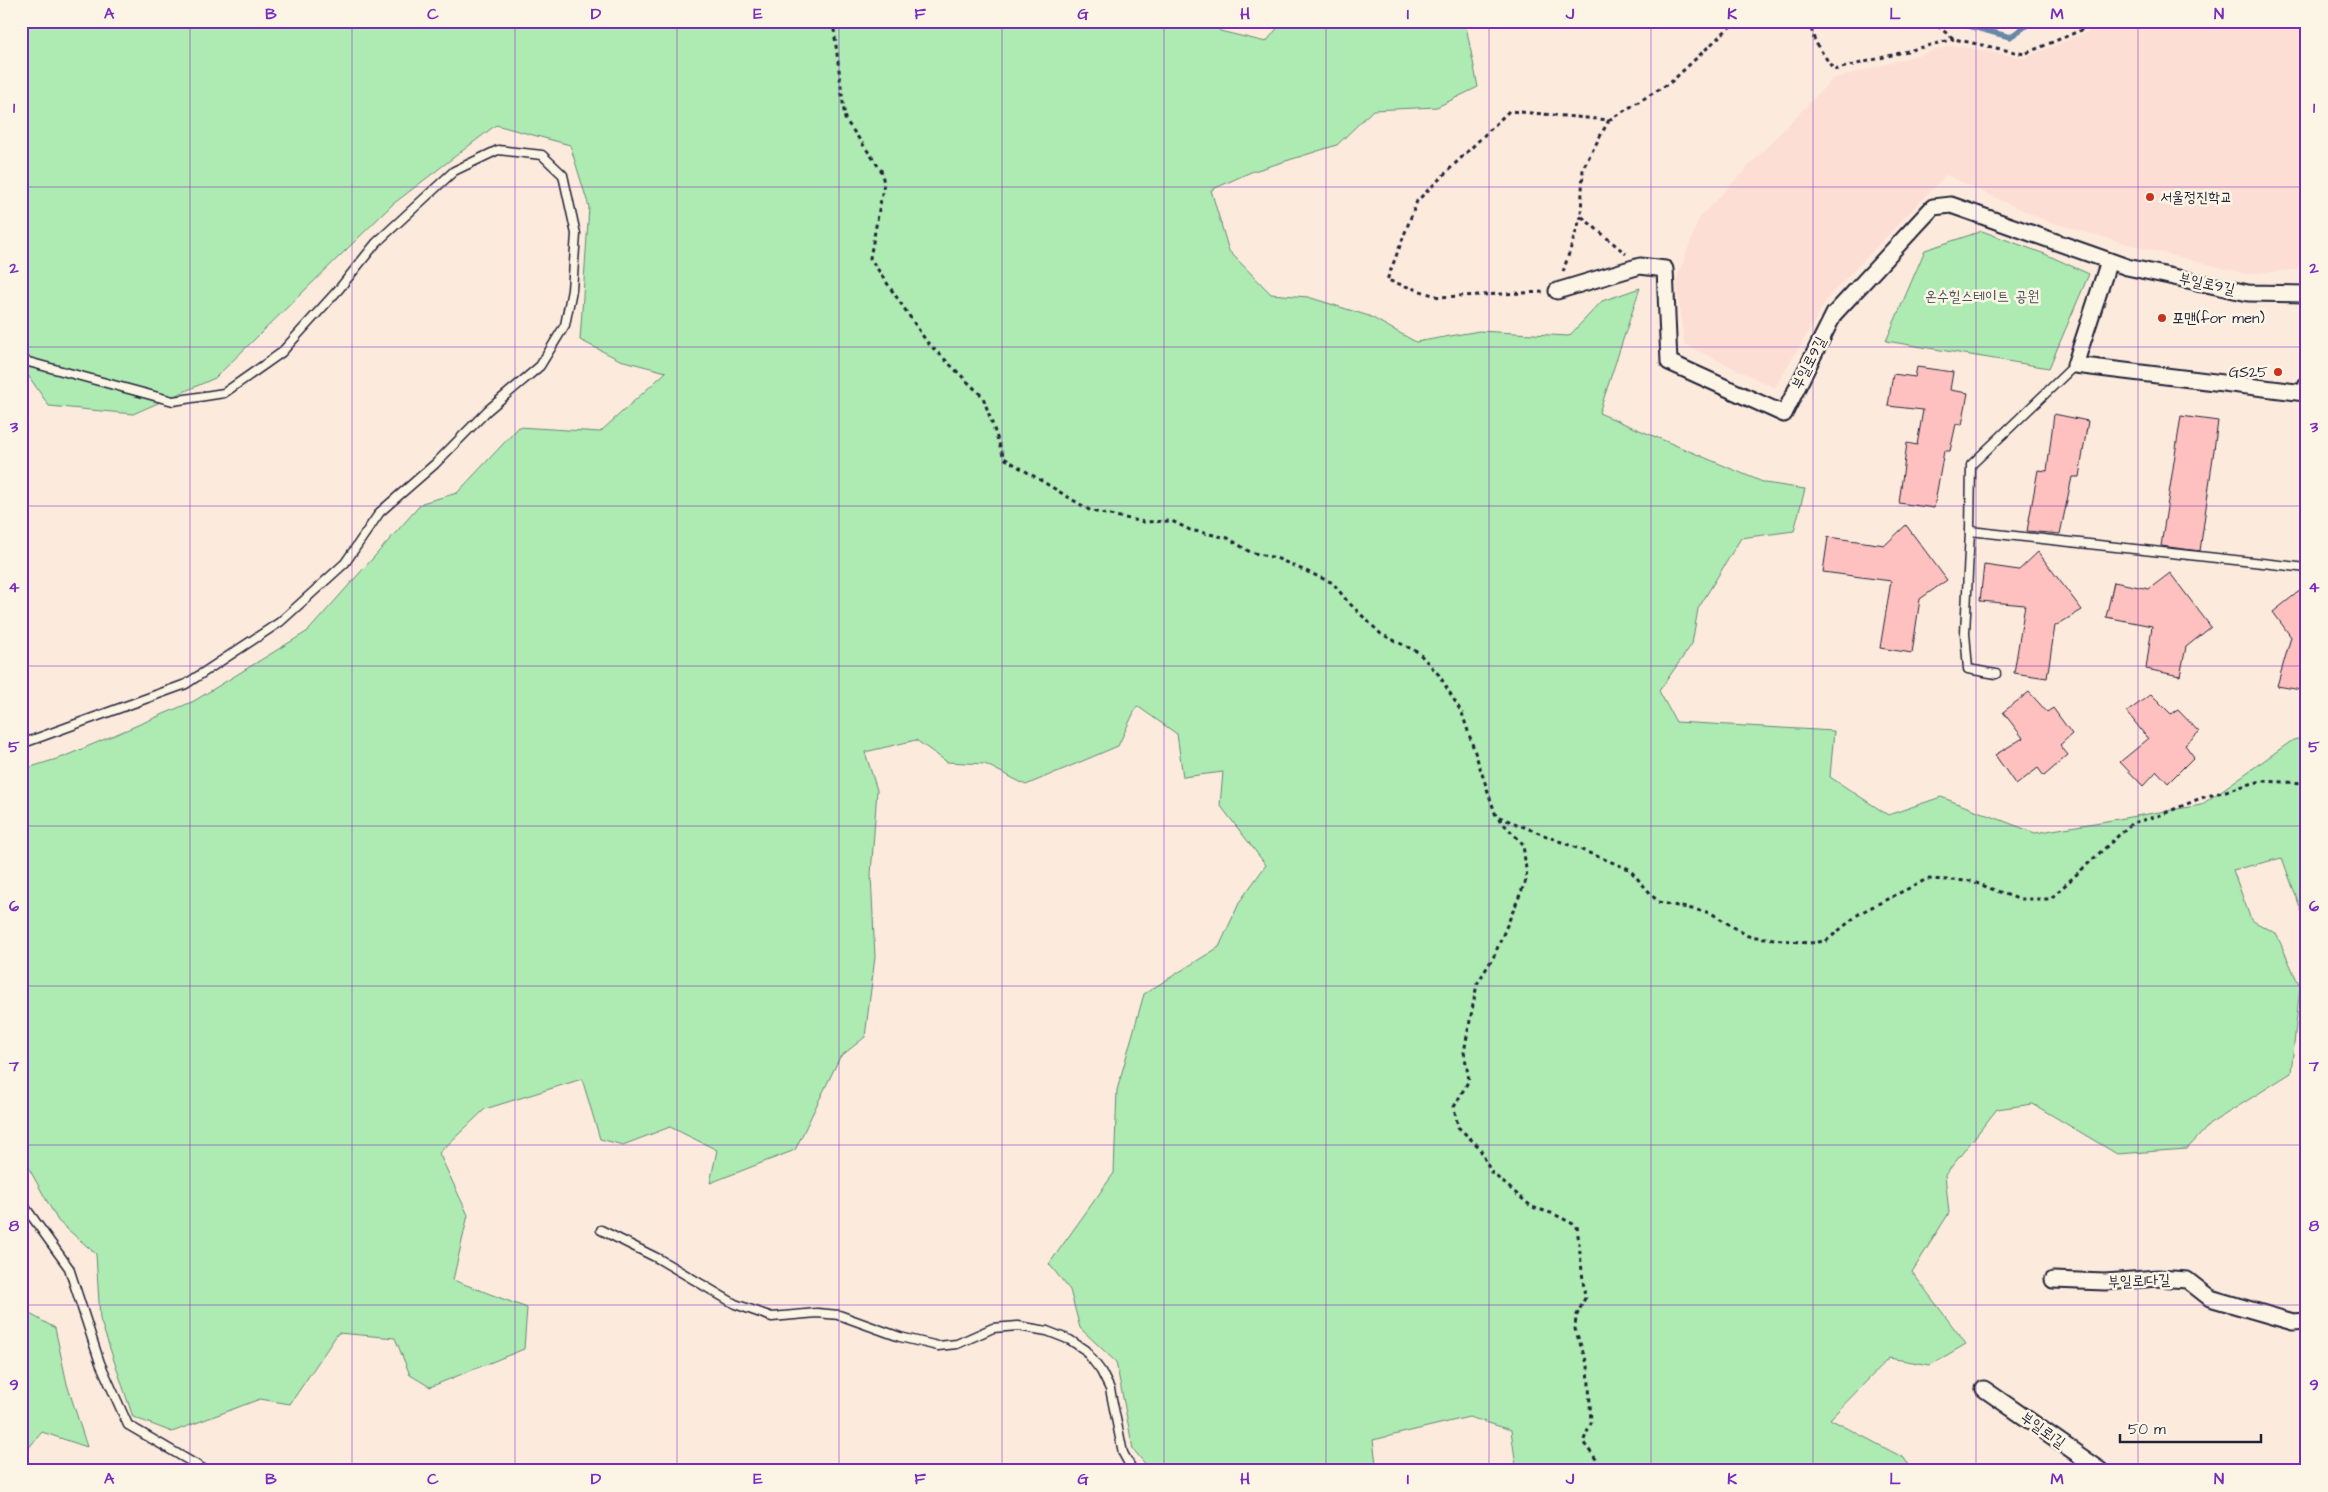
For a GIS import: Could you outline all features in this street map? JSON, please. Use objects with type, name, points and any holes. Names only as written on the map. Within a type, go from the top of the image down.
[{"type":"street","name":"부일로9길","points":[[1557,291],[1640,266],[1665,269],[1670,362],[1784,414],[1834,314],[1933,207],[1952,204],[2126,267],[2248,293],[2307,294]]},
{"type":"street","points":[[2109,261],[2075,365],[2305,393],[2307,384]]},
{"type":"street","name":"부일로1다길","points":[[2053,1280],[2105,1282],[2158,1278],[2187,1280],[2210,1298],[2293,1322],[2307,1321]]},
{"type":"street","name":"부일로1길","points":[[1984,1389],[2102,1471]]},
{"type":"lane","points":[[21,360],[173,401],[224,392],[281,353],[339,289],[376,243],[454,171],[498,150],[542,155],[563,175],[576,234],[572,290],[565,325],[540,366],[488,410],[434,464],[380,512],[345,563],[280,622],[186,684],[21,744]]},
{"type":"lane","points":[[1996,674],[1968,669],[1965,633],[1970,531],[1970,465],[2075,365]]},
{"type":"lane","points":[[1970,531],[2307,568]]},
{"type":"lane","points":[[21,1198],[25,1207],[69,1268],[100,1363],[128,1425],[207,1471]]},
{"type":"lane","points":[[602,1230],[659,1259],[735,1304],[772,1317],[817,1314],[839,1315],[900,1337],[938,1346],[957,1344],[993,1328],[1018,1326],[1047,1331],[1070,1340],[1085,1350],[1101,1371],[1110,1389],[1123,1453],[1133,1471]]},
{"type":"path","points":[[834,21],[845,118],[882,170],[884,183],[870,258],[927,342],[983,397],[1004,458],[1091,511],[1144,522],[1172,521],[1190,530],[1228,538],[1250,552],[1276,558],[1333,583],[1347,601],[1381,634],[1418,652],[1440,675],[1462,714],[1496,816],[1522,844],[1527,878],[1494,956],[1477,984],[1464,1052],[1469,1080],[1454,1107],[1458,1127],[1479,1147],[1491,1172],[1532,1207],[1554,1214],[1576,1226],[1585,1298],[1576,1316],[1575,1329],[1588,1366],[1591,1423],[1582,1442],[1605,1471]]},
{"type":"path","points":[[1610,120],[1509,111],[1418,201],[1387,280],[1439,297],[1557,291],[1581,216],[1583,168],[1610,120],[1671,82],[1736,21]]},
{"type":"path","points":[[1809,21],[1815,42],[1834,70],[1954,39]]},
{"type":"path","points":[[1931,21],[1954,39],[2024,54],[2103,21]]},
{"type":"path","points":[[1581,216],[1640,266]]},
{"type":"path","points":[[1496,816],[1629,869],[1658,902],[1711,913],[1748,936],[1809,943],[1826,941],[1860,913],[1927,879],[1971,881],[2018,899],[2050,899],[2132,823],[2158,816],[2201,798],[2261,781],[2307,783]]},
{"type":"shaded area","name":"서울정진학교","points":[[2114,21],[2307,21],[2307,255],[2297,270],[2246,274],[2142,248],[2046,221],[1946,175],[1829,296],[1775,388],[1684,344],[1676,281],[1699,218],[1832,79],[1954,45],[2024,58]]},
{"type":"green space","points":[[21,21],[1212,21],[1220,31],[1266,42],[1283,21],[1465,21],[1478,87],[1437,107],[1373,110],[1337,145],[1251,172],[1211,190],[1229,251],[1271,294],[1308,297],[1369,316],[1416,342],[1479,331],[1569,336],[1602,301],[1640,288],[1599,413],[1765,483],[1805,489],[1794,531],[1741,538],[1698,609],[1692,644],[1659,691],[1676,722],[1834,731],[1830,777],[1888,815],[1941,797],[2035,833],[2201,805],[2293,740],[2307,737],[2307,819],[2305,821],[2307,826],[2307,926],[2282,858],[2233,870],[2251,920],[2276,933],[2300,987],[2291,1073],[2210,1124],[2187,1149],[2117,1154],[2033,1104],[1997,1109],[1945,1175],[1949,1213],[1912,1272],[1966,1344],[1930,1365],[1889,1358],[1830,1419],[1904,1458],[1912,1471],[1511,1471],[1516,1466],[1511,1430],[1469,1417],[1373,1440],[1377,1471],[1151,1471],[1133,1449],[1116,1362],[1080,1328],[1070,1290],[1049,1264],[1114,1173],[1117,1090],[1144,994],[1219,947],[1240,901],[1266,865],[1220,805],[1223,772],[1183,777],[1177,734],[1137,706],[1118,746],[1026,785],[985,764],[947,762],[916,740],[865,752],[877,790],[871,875],[875,957],[865,1037],[840,1057],[795,1150],[710,1183],[717,1150],[670,1127],[623,1145],[600,1139],[582,1079],[485,1109],[439,1153],[468,1215],[453,1280],[527,1308],[524,1349],[430,1387],[410,1375],[395,1338],[338,1333],[290,1404],[260,1399],[172,1432],[133,1417],[100,1319],[96,1254],[58,1221],[21,1154],[21,770],[63,757],[194,701],[308,631],[422,503],[457,493],[519,427],[600,432],[666,372],[620,360],[580,340],[589,207],[570,145],[496,125],[393,204],[215,378],[133,414],[49,406],[21,365]]},
{"type":"green space","name":"온수힐스테이트 공원","points":[[1982,231],[2045,254],[2089,274],[2049,368],[1886,341],[1925,250]]},
{"type":"green space","points":[[21,1309],[55,1328],[67,1384],[87,1447],[42,1432],[21,1457]]},
{"type":"building","points":[[1917,367],[1953,372],[1950,390],[1968,393],[1962,425],[1956,424],[1950,451],[1944,451],[1934,508],[1899,503],[1907,443],[1917,445],[1923,410],[1888,406],[1893,374],[1915,377]]},
{"type":"building","points":[[2054,414],[2088,421],[2079,477],[2072,477],[2060,534],[2027,531],[2038,470],[2047,471]]},
{"type":"building","points":[[2181,416],[2218,421],[2200,551],[2161,546]]},
{"type":"building","points":[[1906,525],[1947,580],[1920,599],[1912,653],[1880,648],[1891,581],[1823,572],[1828,537],[1885,545]]},
{"type":"building","points":[[2038,552],[2082,610],[2055,626],[2047,678],[2014,673],[2025,605],[1980,601],[1984,565],[2019,570]]},
{"type":"building","points":[[2170,573],[2211,627],[2186,647],[2180,676],[2146,669],[2152,626],[2106,617],[2114,582],[2149,589]]},
{"type":"building","points":[[2307,585],[2307,691],[2277,686],[2291,637],[2273,612]]},
{"type":"building","points":[[2029,692],[2047,712],[2053,708],[2072,734],[2060,745],[2068,755],[2044,776],[2038,768],[2016,785],[1995,755],[2023,738],[2003,712]]},
{"type":"building","points":[[2151,694],[2171,714],[2178,710],[2199,732],[2185,745],[2194,757],[2168,783],[2157,771],[2143,786],[2120,762],[2148,739],[2127,712]]},
{"type":"waterway","points":[[1951,21],[2010,37],[2033,21]]},
{"type":"place","name":"서울정진학교","points":[[2150,197]]},
{"type":"place","name":"포맨(for men)","points":[[2162,318]]},
{"type":"place","name":"GS25","points":[[2278,372]]}]
